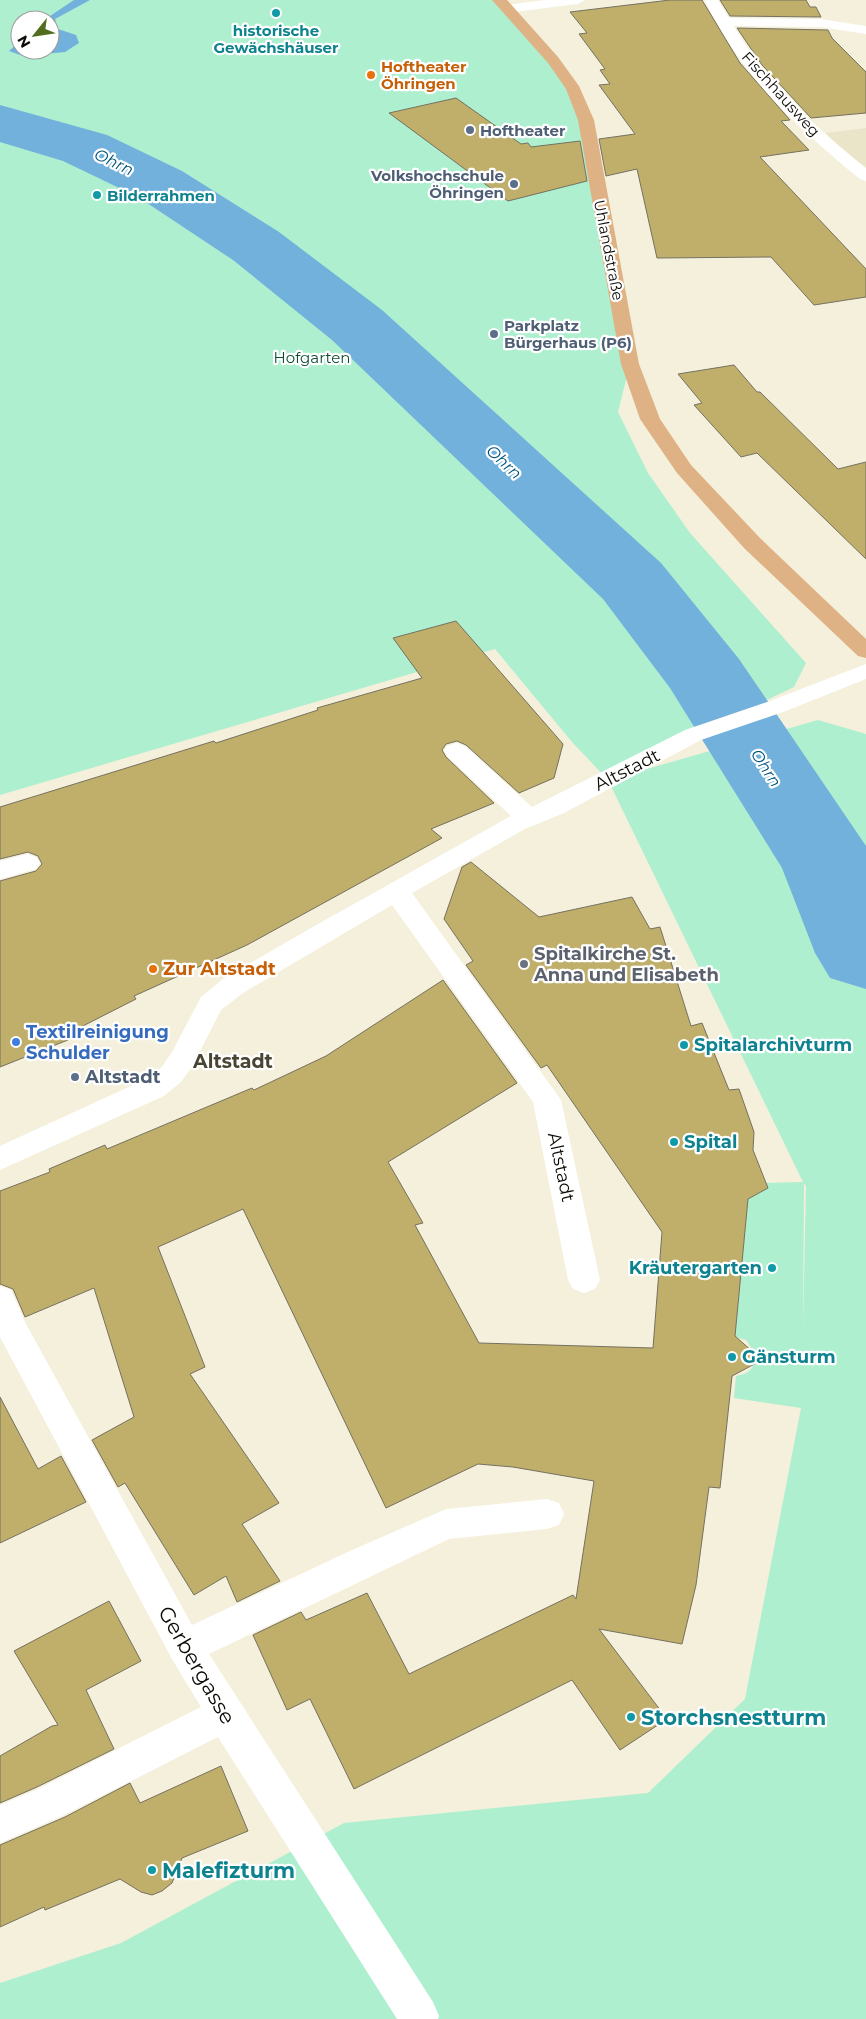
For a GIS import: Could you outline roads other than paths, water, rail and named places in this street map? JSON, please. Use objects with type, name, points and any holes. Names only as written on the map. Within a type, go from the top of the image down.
[{"type":"main road","name":"Uhlandstraße","points":[[503,5],[553,60],[574,89],[586,120],[630,364],[650,419],[684,469],[746,536],[866,650]]},
{"type":"street","points":[[503,5],[578,0]]},
{"type":"street","name":"Fischhausweg","points":[[711,0],[747,59],[783,100],[830,148],[866,176]]},
{"type":"street","points":[[724,22],[820,23],[866,30]]},
{"type":"street","name":"Altstadt","points":[[0,1159],[154,1088],[171,1075],[183,1058],[211,1004],[233,986],[516,822],[573,798],[694,735],[778,706],[866,671]]},
{"type":"street","points":[[456,751],[529,818]]},
{"type":"street","points":[[0,870],[27,863]]},
{"type":"street","name":"Altstadt","points":[[397,892],[547,1100],[584,1280]]},
{"type":"street","name":"Gerbergasse","points":[[0,1299],[11,1327],[185,1647],[225,1714],[420,2016]]},
{"type":"street","points":[[185,1647],[446,1524],[547,1514]]},
{"type":"street","points":[[0,1824],[51,1802],[225,1714]]},
{"type":"water","points":[[74,0],[90,0],[60,16],[59,10]]},
{"type":"water","points":[[60,30],[76,35],[79,43],[65,52],[60,52]]},
{"type":"waterway","name":"Ohrn","points":[[0,123],[85,148],[160,184],[256,246],[357,325],[632,581],[708,678],[831,868],[866,953]]},
{"type":"place","name":"historische Gewächshäuser","points":[[276,13]]},
{"type":"place","name":"Hoftheater Öhringen","points":[[371,75]]},
{"type":"place","name":"Hoftheater","points":[[470,130]]},
{"type":"place","name":"Volkshochschule Öhringen","points":[[514,184]]},
{"type":"place","name":"Bilderrahmen","points":[[97,195]]},
{"type":"place","name":"Parkplatz Bürgerhaus (P6)","points":[[494,334]]},
{"type":"place","name":"Spitalkirche St. Anna und Elisabeth","points":[[524,964]]},
{"type":"place","name":"Zur Altstadt","points":[[153,969]]},
{"type":"place","name":"Textilreinigung Schulder","points":[[16,1042]]},
{"type":"place","name":"Spitalarchivturm","points":[[684,1045]]},
{"type":"place","name":"Altstadt","points":[[75,1077]]},
{"type":"place","name":"Spital","points":[[674,1142]]},
{"type":"place","name":"Kräutergarten","points":[[772,1268]]},
{"type":"place","name":"Gänsturm","points":[[732,1357]]},
{"type":"place","name":"Storchsnestturm","points":[[631,1717]]},
{"type":"place","name":"Malefizturm","points":[[152,1870]]},
{"type":"district","name":"Altstadt","points":[[233,1061]]},
{"type":"park label","name":"Hofgarten","points":[[312,357]]}]
